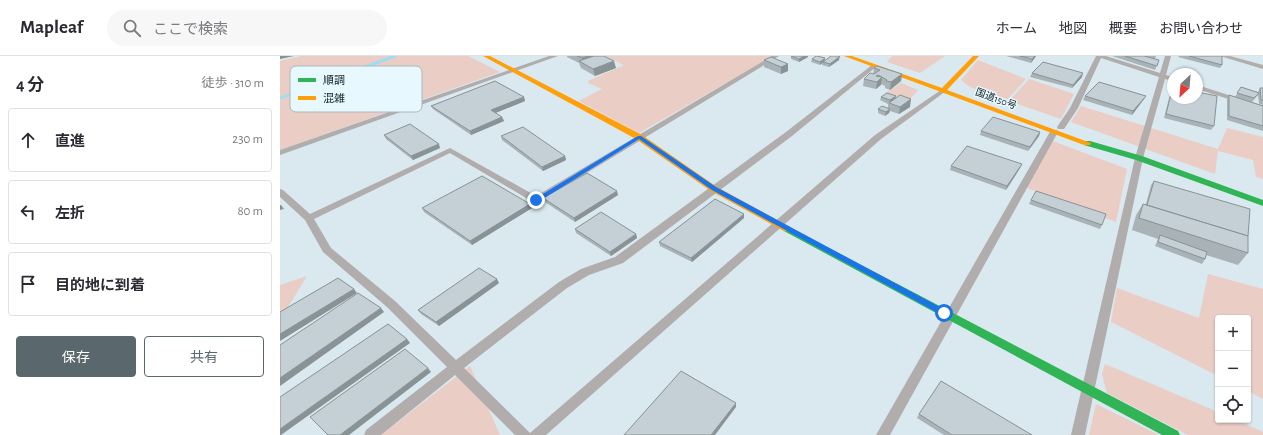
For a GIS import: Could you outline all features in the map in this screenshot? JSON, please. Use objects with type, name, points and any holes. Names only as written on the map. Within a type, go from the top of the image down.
[{"type":"main road","points":[[486,56],[639,137],[714,189],[1174,435]]},
{"type":"main road","name":"国道150号","points":[[847,56],[1057,129],[1110,144],[1139,158],[1263,203]]},
{"type":"main road","name":"国道150号","points":[[862,56],[945,89]]},
{"type":"main road","points":[[945,89],[976,56]]},
{"type":"street","points":[[422,103],[555,56]]},
{"type":"street","points":[[309,218],[450,150],[536,200],[776,56]]},
{"type":"street","points":[[883,435],[1057,129],[1074,108],[1100,56],[1167,77]]},
{"type":"street","points":[[1078,435],[1139,158],[1168,56]]},
{"type":"street","points":[[1223,56],[1263,67]]},
{"type":"street","points":[[371,435],[562,285],[585,272],[619,260],[789,134],[874,66]]},
{"type":"street","points":[[536,435],[878,137],[945,89]]},
{"type":"street","points":[[1203,89],[1263,108]]},
{"type":"street","points":[[280,153],[397,112]]},
{"type":"street","points":[[280,192],[309,218],[327,250],[391,304],[524,435]]},
{"type":"shaded area","points":[[301,56],[468,56],[500,72],[422,100],[422,66],[290,66],[290,112],[387,112],[280,150],[280,61]]},
{"type":"shaded area","points":[[605,56],[773,56],[639,133],[579,101],[602,89],[588,83],[588,81],[624,65]]},
{"type":"shaded area","points":[[892,56],[945,56],[920,73],[887,62]]},
{"type":"shaded area","points":[[978,60],[1026,79],[1007,100],[970,87],[961,80]]},
{"type":"shaded area","points":[[1029,79],[1074,94],[1061,119],[1009,101]]},
{"type":"shaded area","points":[[901,83],[918,90],[911,98],[903,101],[884,94]]},
{"type":"shaded area","points":[[1081,106],[1218,149],[1227,128],[1263,137],[1263,179],[1256,177],[1253,160],[1218,151],[1215,174],[1071,122]]},
{"type":"shaded area","points":[[1050,140],[1127,169],[1116,222],[1027,188]]},
{"type":"shaded area","points":[[1208,274],[1263,289],[1263,399],[1251,393],[1251,315],[1215,315],[1215,374],[1111,322],[1117,288],[1199,318]]},
{"type":"shaded area","points":[[307,276],[285,312],[280,315],[280,285]]},
{"type":"shaded area","points":[[1105,364],[1215,411],[1215,423],[1243,423],[1263,432],[1263,435],[1188,435],[1107,393],[1102,374]]},
{"type":"shaded area","points":[[470,366],[500,435],[381,435]]},
{"type":"shaded area","points":[[1096,404],[1159,435],[1089,435]]},
{"type":"building","points":[[577,56],[589,56],[582,58]]},
{"type":"building","points":[[594,56],[604,56],[614,61],[593,69],[579,61]]},
{"type":"building","points":[[791,56],[804,56],[799,59]]},
{"type":"building","points":[[816,56],[825,58],[820,62],[812,59]]},
{"type":"building","points":[[831,56],[840,56],[830,64],[823,62]]},
{"type":"building","points":[[1020,56],[1035,56],[1032,59]]},
{"type":"building","points":[[1125,56],[1144,56],[1159,60],[1157,66]]},
{"type":"building","points":[[1189,56],[1222,56],[1222,65]]},
{"type":"building","points":[[771,57],[788,64],[781,67],[764,60]]},
{"type":"building","points":[[1043,62],[1083,73],[1073,85],[1032,73]]},
{"type":"building","points":[[877,66],[902,74],[891,82],[886,81],[887,80],[882,77],[877,82],[864,79],[870,73],[874,74],[880,70],[874,68]]},
{"type":"building","points":[[495,81],[524,97],[491,110],[502,117],[470,131],[431,106]]},
{"type":"building","points":[[1099,82],[1146,96],[1133,111],[1085,96]]},
{"type":"building","points":[[1241,87],[1259,93],[1254,98],[1237,93]]},
{"type":"building","points":[[1260,88],[1263,88],[1263,101],[1261,100]]},
{"type":"building","points":[[887,93],[896,96],[890,100],[881,97]]},
{"type":"building","points":[[1203,93],[1217,96],[1214,126],[1166,114],[1168,104],[1203,104]]},
{"type":"building","points":[[900,95],[911,99],[900,107],[889,103]]},
{"type":"building","points":[[1229,95],[1263,106],[1263,126],[1229,116]]},
{"type":"building","points":[[882,106],[890,109],[886,112],[878,109]]},
{"type":"building","points":[[993,117],[1040,132],[1030,147],[981,131]]},
{"type":"building","points":[[410,124],[439,144],[411,156],[384,135]]},
{"type":"building","points":[[523,127],[565,156],[542,167],[501,136]]},
{"type":"building","points":[[967,146],[1022,164],[1007,186],[951,166]]},
{"type":"building","points":[[587,173],[617,191],[574,218],[543,198]]},
{"type":"building","points":[[482,176],[530,204],[470,241],[422,208]]},
{"type":"building","points":[[1154,181],[1250,209],[1248,236],[1147,205]]},
{"type":"building","points":[[1036,191],[1106,214],[1102,225],[1031,200]]},
{"type":"building","points":[[715,199],[744,214],[691,258],[659,242]]},
{"type":"building","points":[[1143,204],[1248,236],[1248,253],[1139,218]]},
{"type":"building","points":[[601,212],[636,234],[610,252],[575,229]]},
{"type":"building","points":[[1160,235],[1207,252],[1205,259],[1158,242]]},
{"type":"building","points":[[479,268],[497,279],[436,322],[418,310]]},
{"type":"building","points":[[338,278],[354,289],[280,334],[280,312]]},
{"type":"building","points":[[358,293],[381,308],[280,378],[280,345]]},
{"type":"building","points":[[388,324],[407,339],[280,429],[280,397]]},
{"type":"building","points":[[405,349],[428,368],[340,435],[328,435],[310,417]]},
{"type":"building","points":[[681,371],[736,403],[711,435],[624,435]]},
{"type":"building","points":[[941,381],[1032,435],[952,435],[919,414]]},
{"type":"waterway","points":[[368,66],[395,56]]},
{"type":"waterway","points":[[280,98],[290,94]]},
{"type":"traffic: fast","points":[[1087,143],[1139,158],[1263,203]]},
{"type":"traffic: fast","points":[[787,229],[1174,435]]},
{"type":"traffic: slow","points":[[486,56],[639,137],[714,189],[787,229]]},
{"type":"traffic: slow","points":[[847,56],[1087,143]]},
{"type":"traffic: slow","points":[[943,91],[976,56]]},
{"type":"route","points":[[536,200],[639,137],[714,189],[944,313]]}]
